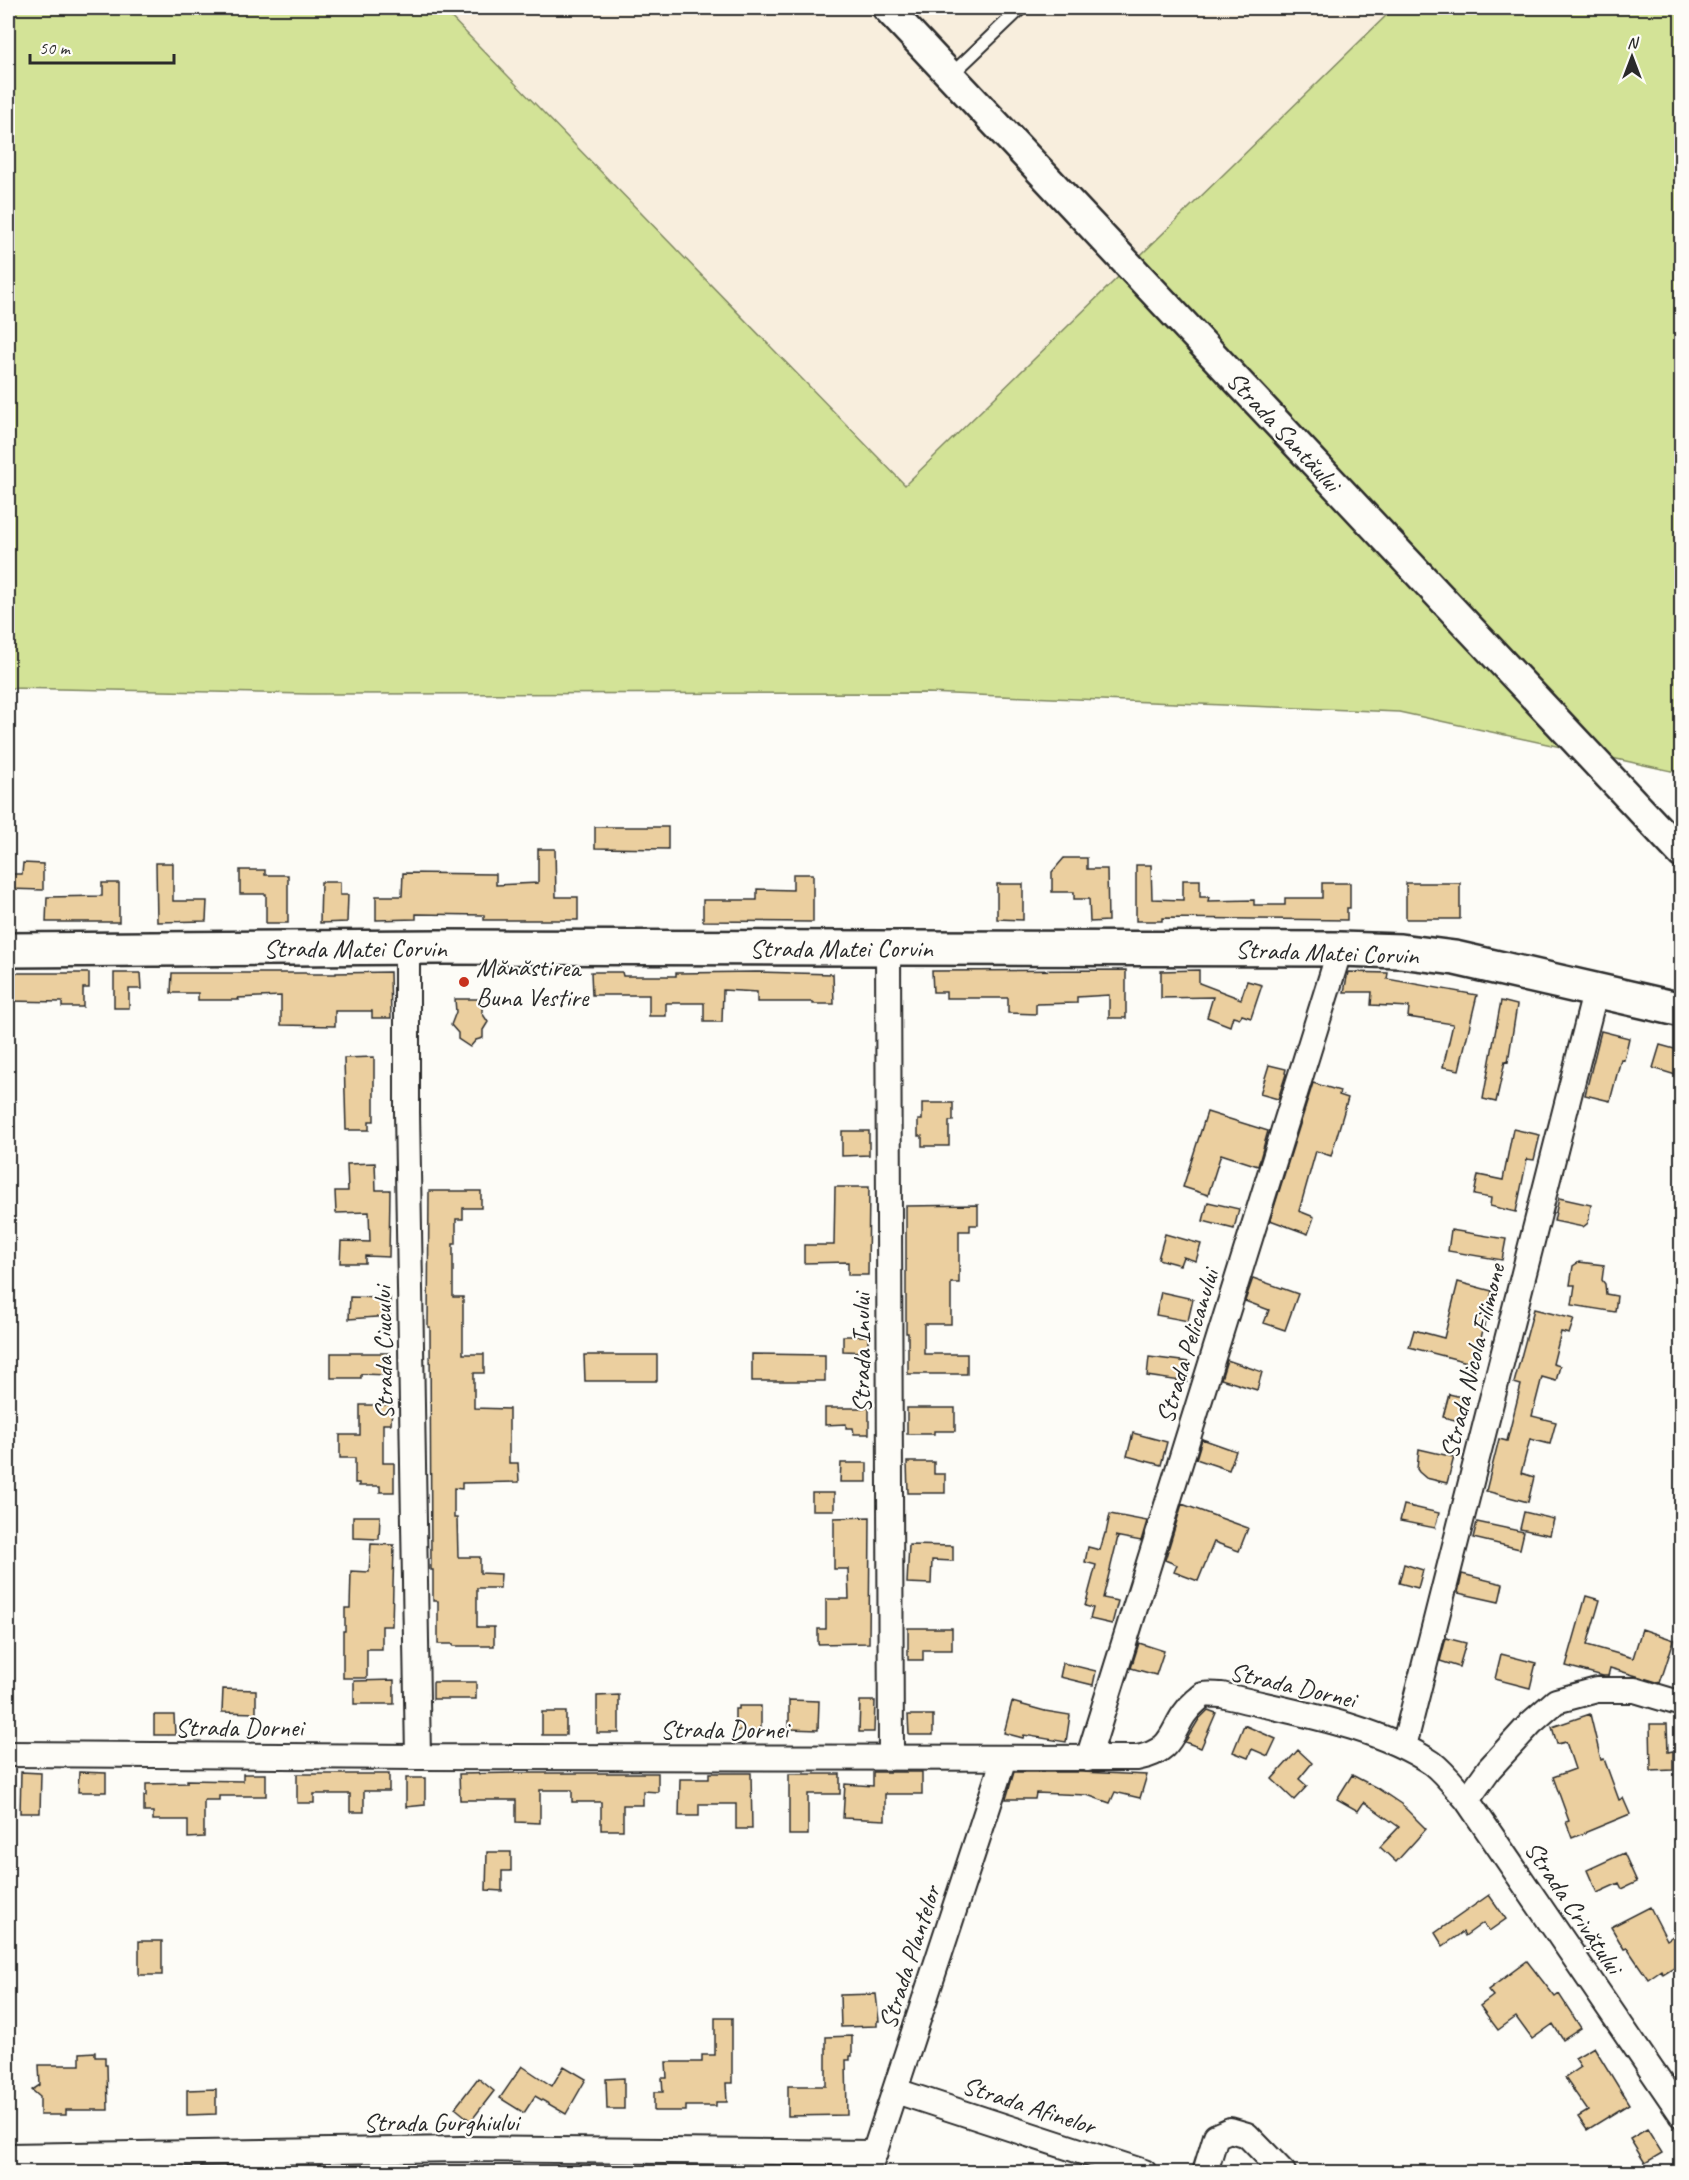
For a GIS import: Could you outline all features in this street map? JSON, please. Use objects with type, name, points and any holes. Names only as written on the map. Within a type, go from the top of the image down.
[{"type":"main road","name":"Strada Matei Corvin","points":[[8,950],[888,948],[1400,951],[1434,955],[1677,1007]]},
{"type":"street","name":"Strada Santăului","points":[[887,8],[1682,854]]},
{"type":"street","name":"Strada Ciucului","points":[[407,948],[418,1757]]},
{"type":"street","name":"Strada Inului","points":[[888,948],[891,1758]]},
{"type":"street","name":"Strada Pelicanului","points":[[1088,1759],[1340,949]]},
{"type":"street","name":"Strada Nicola Filimone","points":[[1404,1746],[1596,989]]},
{"type":"street","points":[[1467,1800],[1489,1770],[1531,1723],[1556,1701],[1597,1690],[1635,1690],[1682,1704]]},
{"type":"street","name":"Strada Dornei","points":[[8,1754],[1137,1758],[1152,1755],[1163,1749],[1188,1708],[1203,1695],[1222,1695],[1366,1731],[1404,1746]]},
{"type":"street","name":"Strada Crivățului","points":[[1404,1746],[1434,1765],[1467,1800],[1682,2115]]},
{"type":"street","name":"Strada Plantelor","points":[[871,2163],[1004,1758]]},
{"type":"street","name":"Strada Afinelor","points":[[896,2091],[1144,2172]]},
{"type":"street","points":[[1205,2172],[1216,2136],[1230,2130],[1247,2135],[1283,2172]]},
{"type":"street","name":"Strada Gurghiului","points":[[8,2156],[241,2162],[462,2149],[871,2163]]},
{"type":"lane","points":[[950,76],[1021,8]]},
{"type":"shaded area","points":[[442,8],[1394,8],[905,485]]},
{"type":"green space","points":[[8,8],[442,8],[905,485],[1394,8],[1681,8],[1681,773],[1399,712],[927,693],[309,694],[8,688]]},
{"type":"building","points":[[595,827],[668,827],[668,849],[595,848]]},
{"type":"building","points":[[538,849],[555,849],[556,897],[578,897],[578,920],[484,920],[484,915],[416,914],[416,919],[376,920],[376,896],[402,896],[403,873],[496,874],[496,885],[538,883]]},
{"type":"building","points":[[1064,858],[1087,858],[1087,869],[1107,869],[1108,921],[1090,922],[1089,899],[1074,899],[1074,892],[1052,892],[1052,872]]},
{"type":"building","points":[[23,863],[43,864],[43,890],[8,889],[8,874],[22,874]]},
{"type":"building","points":[[156,863],[173,863],[173,901],[207,901],[206,921],[157,922]]},
{"type":"building","points":[[1136,865],[1151,865],[1152,899],[1183,900],[1183,880],[1200,880],[1200,897],[1209,897],[1208,901],[1254,900],[1254,905],[1285,905],[1285,898],[1322,898],[1322,883],[1350,883],[1350,908],[1347,908],[1347,920],[1162,918],[1162,921],[1136,921]]},
{"type":"building","points":[[240,870],[265,870],[265,875],[288,875],[288,923],[266,923],[266,894],[240,894]]},
{"type":"building","points":[[793,874],[813,874],[813,922],[703,921],[703,900],[757,900],[757,889],[793,890]]},
{"type":"building","points":[[321,882],[340,882],[340,895],[348,895],[347,922],[320,923]]},
{"type":"building","points":[[102,883],[119,883],[119,922],[46,922],[47,897],[102,896]]},
{"type":"building","points":[[1406,883],[1460,883],[1460,919],[1406,919]]},
{"type":"building","points":[[997,884],[1023,884],[1023,920],[997,919]]},
{"type":"building","points":[[1126,970],[1126,1018],[1109,1018],[1109,995],[1077,997],[1077,1003],[1036,1004],[1036,1014],[1008,1013],[1008,998],[946,998],[946,992],[933,992],[932,971]]},
{"type":"building","points":[[1199,970],[1199,983],[1241,999],[1247,981],[1262,985],[1251,1018],[1242,1015],[1240,1018],[1233,1016],[1230,1026],[1207,1017],[1213,997],[1161,998],[1161,971]]},
{"type":"building","points":[[390,972],[391,1018],[372,1018],[372,1011],[335,1011],[335,1026],[281,1025],[281,996],[238,998],[239,1000],[198,1000],[198,993],[171,993],[172,973]]},
{"type":"building","points":[[591,972],[622,972],[623,976],[757,972],[833,974],[834,1004],[757,1002],[757,992],[723,990],[722,1022],[704,1022],[704,1003],[666,1003],[666,1016],[649,1016],[649,995],[592,995]]},
{"type":"building","points":[[1348,972],[1388,973],[1387,979],[1477,995],[1459,1070],[1443,1067],[1453,1024],[1408,1017],[1409,1007],[1371,1005],[1372,992],[1344,992]]},
{"type":"building","points":[[8,973],[89,973],[89,988],[83,988],[83,1007],[62,1007],[62,1002],[8,1001]]},
{"type":"building","points":[[114,973],[140,973],[141,989],[129,989],[129,1008],[114,1008]]},
{"type":"building","points":[[455,999],[482,999],[482,1013],[488,1022],[483,1030],[483,1038],[476,1040],[470,1047],[458,1039],[458,1033],[451,1025],[456,1012]]},
{"type":"building","points":[[1501,1001],[1517,1005],[1508,1062],[1505,1061],[1496,1102],[1483,1099]]},
{"type":"building","points":[[1601,1031],[1629,1038],[1610,1101],[1585,1095]]},
{"type":"building","points":[[1660,1045],[1682,1051],[1682,1077],[1653,1068]]},
{"type":"building","points":[[374,1057],[374,1121],[369,1121],[369,1130],[346,1130],[344,1058]]},
{"type":"building","points":[[1269,1065],[1286,1069],[1278,1099],[1260,1094]]},
{"type":"building","points":[[1313,1083],[1340,1091],[1339,1095],[1348,1098],[1331,1156],[1316,1151],[1299,1211],[1314,1217],[1308,1234],[1270,1220]]},
{"type":"building","points":[[922,1103],[953,1103],[953,1121],[949,1121],[949,1146],[922,1146],[922,1136],[918,1136],[918,1120],[922,1120]]},
{"type":"building","points":[[1207,1112],[1268,1131],[1258,1166],[1221,1154],[1208,1195],[1183,1187]]},
{"type":"building","points":[[1513,1129],[1540,1135],[1534,1160],[1527,1159],[1516,1212],[1490,1206],[1491,1198],[1474,1195],[1478,1175],[1503,1180]]},
{"type":"building","points":[[842,1131],[869,1131],[869,1155],[842,1156]]},
{"type":"building","points":[[375,1163],[376,1190],[390,1190],[389,1257],[365,1256],[365,1263],[340,1263],[341,1241],[370,1242],[369,1212],[336,1213],[335,1191],[348,1191],[347,1164]]},
{"type":"building","points":[[835,1187],[869,1187],[868,1275],[848,1275],[848,1262],[804,1263],[804,1245],[834,1245]]},
{"type":"building","points":[[429,1191],[481,1191],[481,1208],[463,1208],[463,1219],[456,1219],[456,1244],[453,1244],[453,1297],[463,1297],[463,1354],[484,1354],[484,1373],[474,1373],[474,1408],[509,1409],[509,1463],[518,1463],[519,1482],[462,1483],[462,1489],[454,1488],[454,1518],[457,1518],[458,1557],[480,1557],[480,1573],[501,1574],[500,1588],[477,1588],[477,1627],[494,1627],[494,1646],[438,1644],[438,1601],[433,1601],[433,1570],[431,1570]]},
{"type":"building","points":[[1559,1198],[1591,1205],[1588,1223],[1583,1227],[1554,1221]]},
{"type":"building","points":[[1208,1202],[1239,1209],[1234,1229],[1203,1221]]},
{"type":"building","points":[[978,1205],[978,1225],[970,1225],[970,1231],[959,1231],[959,1283],[951,1283],[951,1324],[924,1324],[924,1354],[967,1354],[967,1374],[908,1374],[906,1206]]},
{"type":"building","points":[[1451,1230],[1506,1239],[1502,1260],[1448,1251]]},
{"type":"building","points":[[1165,1234],[1201,1244],[1196,1261],[1183,1257],[1180,1265],[1158,1259]]},
{"type":"building","points":[[1579,1262],[1604,1265],[1602,1280],[1606,1294],[1617,1296],[1615,1312],[1572,1305],[1575,1285],[1570,1285],[1573,1266]]},
{"type":"building","points":[[1253,1278],[1298,1294],[1285,1330],[1264,1323],[1269,1310],[1245,1301]]},
{"type":"building","points":[[1458,1282],[1492,1291],[1475,1364],[1409,1347],[1414,1330],[1444,1338]]},
{"type":"building","points":[[1161,1292],[1193,1299],[1188,1321],[1156,1315]]},
{"type":"building","points":[[350,1297],[390,1298],[390,1316],[349,1319]]},
{"type":"building","points":[[1534,1309],[1574,1319],[1569,1334],[1561,1332],[1553,1364],[1560,1366],[1556,1381],[1542,1377],[1532,1416],[1556,1422],[1550,1444],[1530,1439],[1521,1473],[1534,1477],[1528,1502],[1486,1491],[1499,1439],[1507,1441],[1521,1385],[1514,1383]]},
{"type":"building","points":[[843,1336],[868,1336],[868,1352],[843,1351]]},
{"type":"building","points":[[331,1353],[389,1353],[388,1375],[361,1374],[361,1378],[331,1378]]},
{"type":"building","points":[[752,1354],[825,1355],[825,1381],[752,1381]]},
{"type":"building","points":[[584,1355],[657,1355],[657,1381],[585,1381]]},
{"type":"building","points":[[1149,1357],[1189,1362],[1187,1382],[1147,1376]]},
{"type":"building","points":[[1227,1360],[1262,1372],[1257,1390],[1221,1379]]},
{"type":"building","points":[[1449,1394],[1469,1399],[1463,1422],[1443,1417]]},
{"type":"building","points":[[360,1405],[392,1405],[391,1424],[383,1424],[383,1463],[394,1463],[394,1492],[380,1492],[380,1486],[359,1486],[359,1483],[355,1483],[355,1458],[340,1458],[340,1435],[360,1435]]},
{"type":"building","points":[[825,1408],[869,1408],[869,1434],[854,1434],[853,1428],[846,1428],[846,1424],[825,1425]]},
{"type":"building","points":[[907,1408],[955,1408],[955,1431],[907,1434]]},
{"type":"building","points":[[1133,1433],[1167,1442],[1161,1465],[1127,1456]]},
{"type":"building","points":[[1202,1439],[1236,1451],[1229,1470],[1196,1459]]},
{"type":"building","points":[[1419,1449],[1454,1457],[1447,1483],[1426,1478],[1419,1472],[1417,1469]]},
{"type":"building","points":[[907,1462],[934,1462],[934,1474],[945,1474],[945,1493],[908,1493]]},
{"type":"building","points":[[841,1463],[867,1463],[867,1482],[840,1482]]},
{"type":"building","points":[[812,1493],[834,1493],[834,1510],[812,1510]]},
{"type":"building","points":[[1182,1504],[1248,1528],[1239,1551],[1214,1542],[1198,1581],[1174,1572],[1177,1565],[1165,1560]]},
{"type":"building","points":[[1404,1505],[1439,1513],[1435,1528],[1400,1521]]},
{"type":"building","points":[[1524,1512],[1554,1519],[1550,1535],[1520,1529]]},
{"type":"building","points":[[1110,1514],[1147,1521],[1141,1541],[1115,1536],[1118,1537],[1103,1598],[1118,1601],[1112,1624],[1090,1619],[1093,1608],[1085,1606],[1096,1565],[1085,1562],[1088,1547],[1100,1550]]},
{"type":"building","points":[[353,1516],[380,1516],[379,1539],[353,1538]]},
{"type":"building","points":[[870,1517],[869,1643],[818,1644],[818,1629],[826,1629],[826,1599],[849,1599],[848,1569],[834,1569],[834,1518]]},
{"type":"building","points":[[1477,1522],[1524,1532],[1520,1549],[1473,1538]]},
{"type":"building","points":[[371,1544],[394,1545],[392,1626],[382,1626],[382,1649],[367,1649],[367,1678],[343,1678],[343,1631],[345,1631],[345,1608],[350,1608],[351,1571],[369,1572]]},
{"type":"building","points":[[909,1545],[953,1546],[953,1561],[932,1560],[931,1584],[907,1583]]},
{"type":"building","points":[[1404,1564],[1423,1570],[1418,1588],[1399,1583]]},
{"type":"building","points":[[1462,1574],[1503,1584],[1499,1602],[1458,1593]]},
{"type":"building","points":[[1586,1596],[1600,1600],[1587,1645],[1633,1658],[1642,1629],[1674,1640],[1660,1683],[1610,1668],[1608,1676],[1603,1676],[1566,1666]]},
{"type":"building","points":[[908,1628],[952,1628],[952,1650],[923,1650],[923,1660],[908,1660]]},
{"type":"building","points":[[1446,1638],[1466,1643],[1459,1667],[1440,1661]]},
{"type":"building","points":[[1139,1643],[1164,1651],[1156,1675],[1131,1668]]},
{"type":"building","points":[[1501,1654],[1536,1663],[1530,1688],[1495,1679]]},
{"type":"building","points":[[1063,1663],[1096,1671],[1093,1685],[1060,1677]]},
{"type":"building","points":[[394,1680],[394,1704],[354,1704],[354,1681]]},
{"type":"building","points":[[433,1682],[476,1682],[476,1699],[433,1699]]},
{"type":"building","points":[[223,1689],[256,1690],[256,1713],[222,1712]]},
{"type":"building","points":[[619,1695],[619,1733],[597,1733],[597,1696]]},
{"type":"building","points":[[789,1700],[819,1701],[818,1730],[789,1729]]},
{"type":"building","points":[[860,1701],[875,1701],[874,1732],[859,1732]]},
{"type":"building","points":[[1012,1702],[1070,1715],[1066,1742],[1024,1735],[1023,1738],[1004,1733]]},
{"type":"building","points":[[739,1706],[761,1706],[761,1731],[735,1731],[735,1709],[739,1709]]},
{"type":"building","points":[[1208,1710],[1216,1713],[1201,1748],[1185,1742],[1199,1719]]},
{"type":"building","points":[[542,1712],[566,1712],[566,1735],[542,1735]]},
{"type":"building","points":[[1590,1714],[1601,1760],[1604,1759],[1619,1800],[1623,1798],[1630,1814],[1572,1838],[1566,1822],[1569,1821],[1553,1777],[1575,1769],[1566,1742],[1557,1744],[1552,1727]]},
{"type":"building","points":[[154,1715],[174,1715],[175,1735],[154,1735]]},
{"type":"building","points":[[908,1715],[933,1715],[933,1735],[909,1735]]},
{"type":"building","points":[[1650,1724],[1667,1724],[1668,1752],[1673,1751],[1673,1770],[1651,1771]]},
{"type":"building","points":[[1244,1725],[1276,1739],[1268,1756],[1252,1749],[1248,1758],[1233,1752]]},
{"type":"building","points":[[1298,1750],[1312,1763],[1299,1779],[1307,1786],[1294,1800],[1272,1779]]},
{"type":"building","points":[[21,1772],[41,1773],[40,1813],[20,1813]]},
{"type":"building","points":[[79,1772],[106,1773],[106,1792],[78,1792]]},
{"type":"building","points":[[873,1772],[922,1772],[922,1794],[885,1794],[885,1820],[843,1818],[845,1784],[873,1786]]},
{"type":"building","points":[[1014,1772],[1147,1775],[1140,1798],[1115,1792],[1110,1803],[1087,1795],[1036,1793],[1035,1799],[1006,1799]]},
{"type":"building","points":[[658,1773],[658,1792],[643,1791],[643,1805],[623,1805],[623,1830],[601,1830],[601,1802],[572,1802],[572,1790],[540,1790],[540,1823],[516,1822],[516,1800],[460,1800],[459,1774]]},
{"type":"building","points":[[709,1773],[751,1773],[752,1829],[736,1829],[736,1804],[699,1804],[699,1816],[679,1816],[680,1779],[709,1779]]},
{"type":"building","points":[[243,1774],[266,1774],[266,1796],[219,1796],[219,1800],[204,1800],[204,1837],[188,1838],[188,1820],[153,1820],[153,1812],[144,1812],[146,1784],[187,1783],[187,1780],[243,1781]]},
{"type":"building","points":[[297,1774],[389,1774],[389,1791],[364,1791],[364,1812],[350,1812],[350,1794],[314,1794],[314,1803],[297,1803]]},
{"type":"building","points":[[789,1774],[840,1774],[840,1794],[808,1794],[808,1835],[789,1835]]},
{"type":"building","points":[[1352,1775],[1401,1804],[1426,1829],[1396,1862],[1380,1847],[1399,1827],[1364,1802],[1358,1811],[1337,1799]]},
{"type":"building","points":[[406,1778],[425,1778],[425,1805],[406,1807]]},
{"type":"building","points":[[487,1852],[511,1852],[511,1871],[502,1871],[502,1891],[486,1890]]},
{"type":"building","points":[[1624,1853],[1637,1882],[1622,1889],[1619,1883],[1597,1893],[1587,1870]]},
{"type":"building","points":[[1489,1895],[1506,1919],[1489,1931],[1483,1923],[1465,1936],[1463,1932],[1443,1946],[1435,1933]]},
{"type":"building","points":[[1650,1907],[1667,1940],[1682,1930],[1682,1962],[1663,1974],[1661,1970],[1648,1979],[1627,1948],[1624,1949],[1611,1927]]},
{"type":"building","points":[[139,1941],[162,1941],[162,1975],[139,1975]]},
{"type":"building","points":[[1527,1961],[1555,1997],[1559,1994],[1581,2028],[1563,2040],[1553,2024],[1532,2039],[1516,2017],[1498,2030],[1480,2006],[1493,1996],[1488,1990]]},
{"type":"building","points":[[876,1994],[879,2021],[877,2021],[877,2026],[841,2027],[840,1995]]},
{"type":"building","points":[[715,2018],[732,2018],[732,2083],[726,2083],[727,2102],[716,2102],[716,2106],[686,2106],[686,2111],[654,2111],[654,2092],[663,2092],[662,2078],[667,2078],[666,2062],[702,2062],[702,2055],[715,2055]]},
{"type":"building","points":[[852,2036],[852,2056],[850,2060],[846,2060],[847,2115],[788,2116],[788,2086],[826,2086],[826,2037]]},
{"type":"building","points":[[1594,2047],[1629,2104],[1587,2130],[1578,2117],[1588,2111],[1565,2078],[1581,2067],[1575,2058]]},
{"type":"building","points":[[95,2052],[95,2057],[105,2057],[105,2065],[107,2065],[108,2110],[66,2110],[66,2115],[40,2115],[40,2097],[32,2090],[40,2085],[39,2065],[80,2065],[80,2053]]},
{"type":"building","points":[[522,2066],[552,2086],[564,2066],[586,2079],[566,2114],[535,2096],[524,2113],[500,2098]]},
{"type":"building","points":[[478,2078],[494,2091],[471,2121],[455,2108]]},
{"type":"building","points":[[624,2078],[624,2109],[607,2109],[606,2079]]},
{"type":"building","points":[[216,2089],[216,2114],[187,2115],[187,2090]]},
{"type":"building","points":[[1647,2129],[1662,2153],[1645,2163],[1630,2139]]},
{"type":"place","name":"Mănăstirea Buna Vestire","points":[[464,982]]}]
